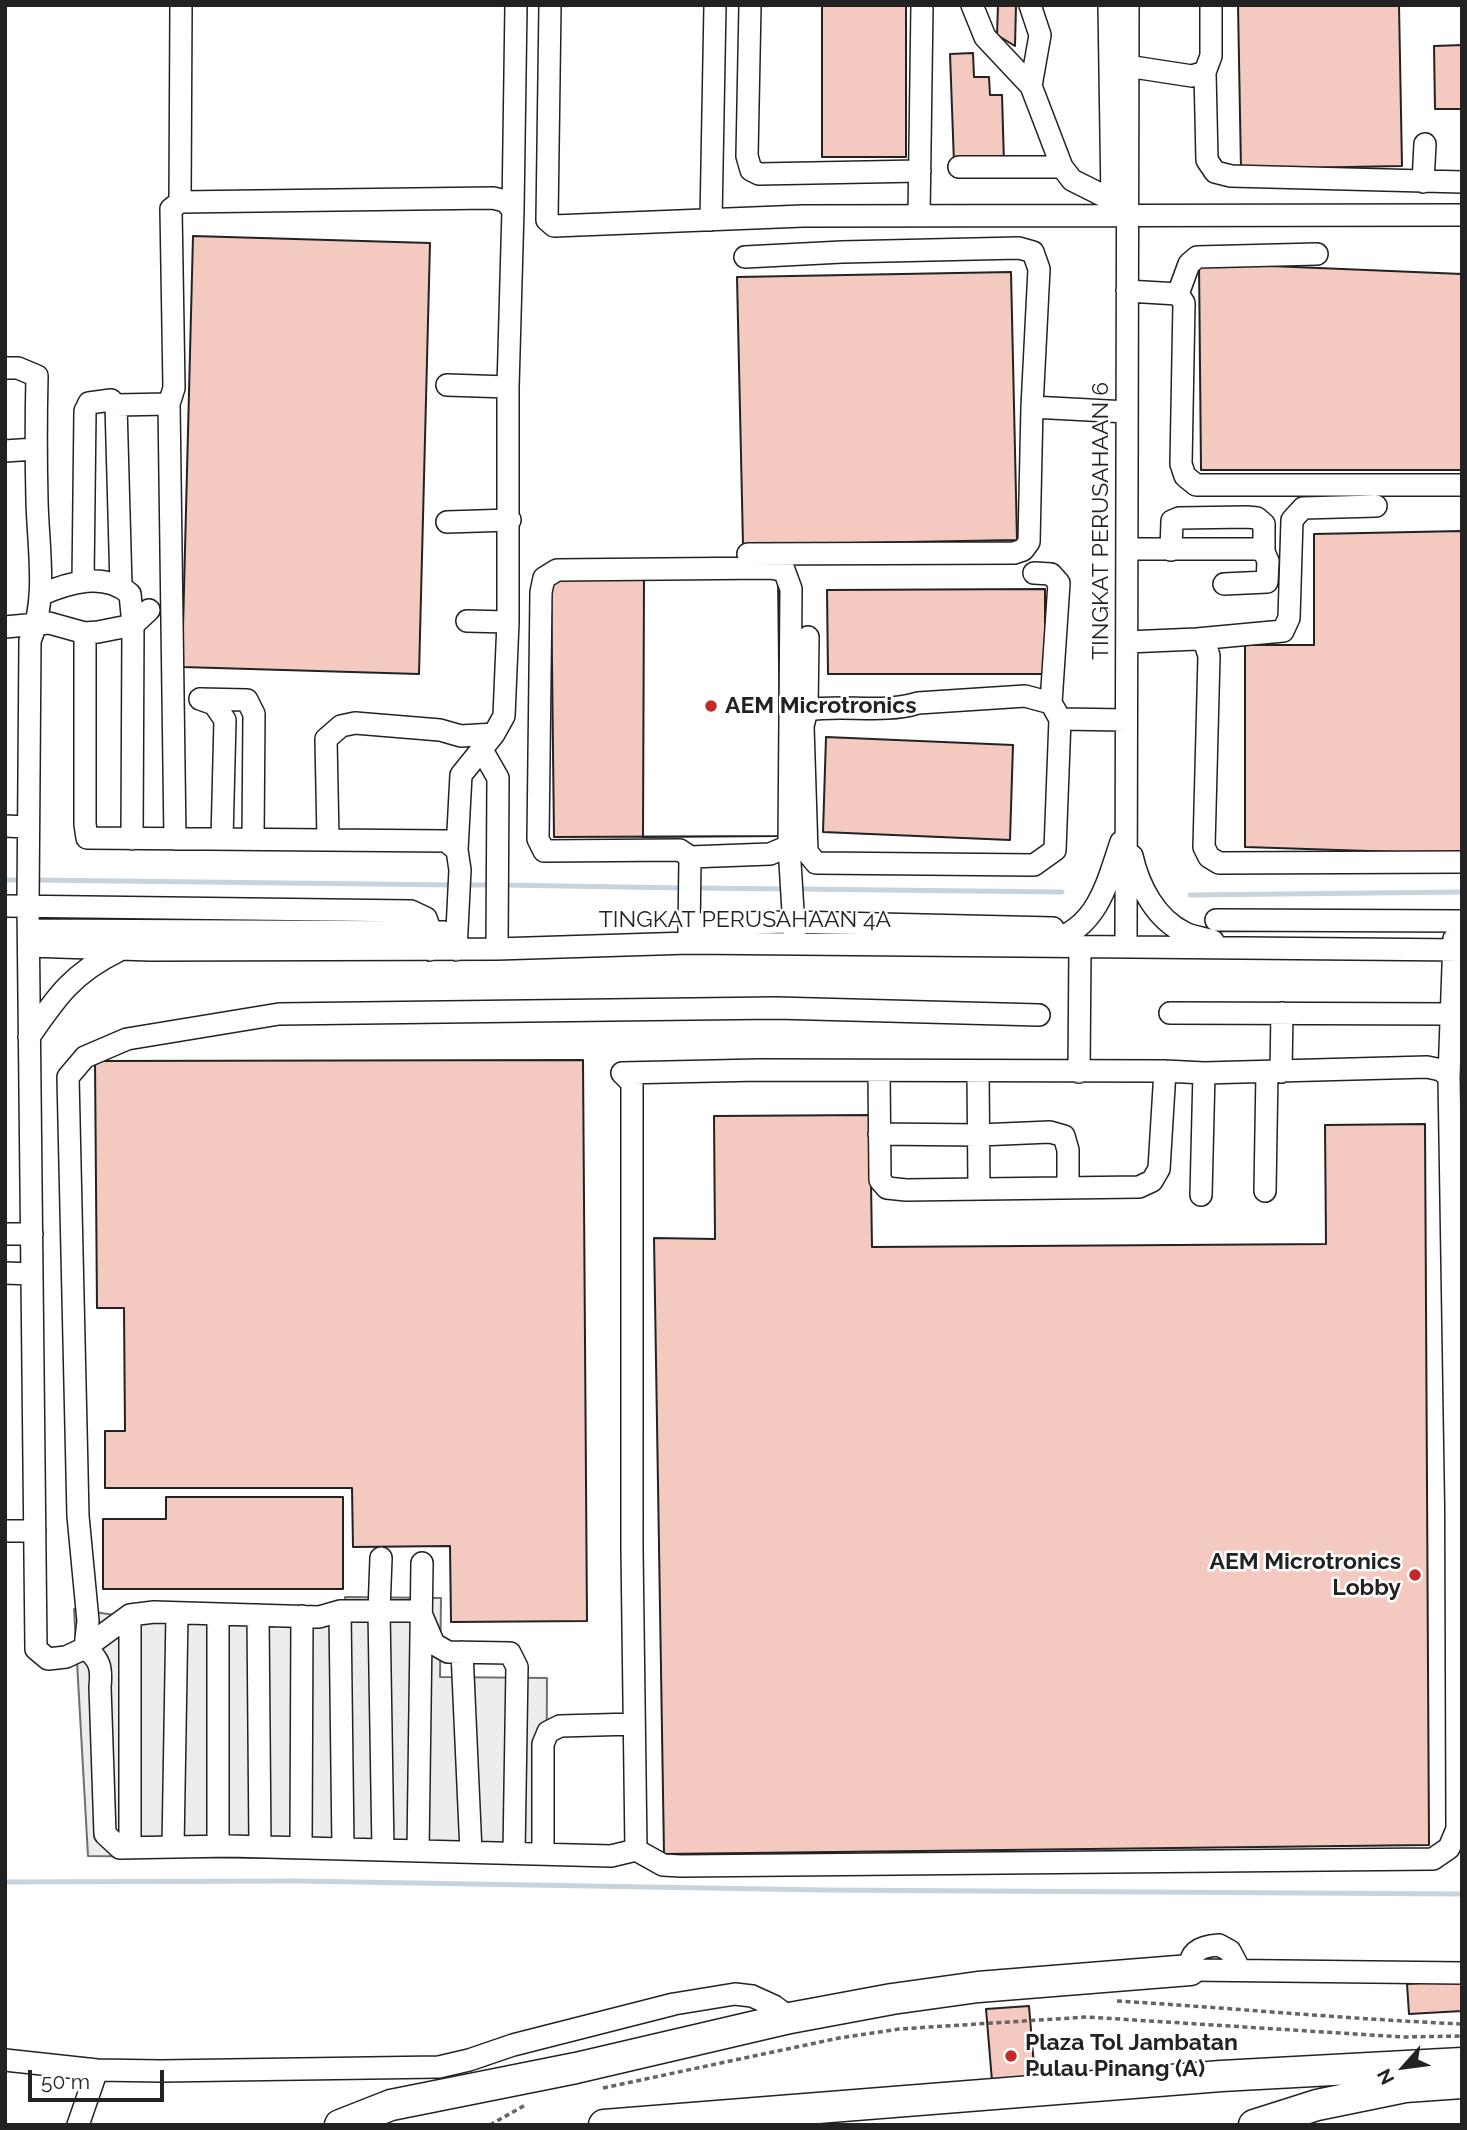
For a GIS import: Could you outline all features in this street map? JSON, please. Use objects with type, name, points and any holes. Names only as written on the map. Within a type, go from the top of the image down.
[{"type":"highway","points":[[340,2125],[391,2105],[576,2068],[790,2018],[933,1992],[1190,1970]]},
{"type":"highway","points":[[604,2125],[1221,2076],[1462,2063]]},
{"type":"highway","points":[[1254,2125],[1317,2105],[1392,2089],[1462,2083]]},
{"type":"street","points":[[180,202],[181,5]]},
{"type":"street","points":[[457,941],[461,775],[488,742],[504,716],[510,520],[508,387],[516,5]]},
{"type":"street","points":[[550,5],[547,220],[554,226],[1120,208],[1462,215]]},
{"type":"street","points":[[711,220],[715,5]]},
{"type":"street","points":[[750,5],[747,156],[751,170],[759,174],[920,171]]},
{"type":"street","points":[[919,216],[922,5]]},
{"type":"street","points":[[972,5],[985,37],[1031,86],[1062,167],[1072,180],[1120,208]]},
{"type":"street","points":[[1030,5],[1040,35],[1031,86]]},
{"type":"street","name":"TINGKAT PERUSAHAAN 6","points":[[1109,5],[1127,291],[1126,947]]},
{"type":"street","name":"TINGKAT PERUSAHAAN 6","points":[[1120,208],[1128,66],[1128,5]]},
{"type":"street","points":[[1211,5],[1211,56],[1205,72],[1207,160],[1214,172],[1231,176],[1462,181]]},
{"type":"street","points":[[1128,66],[1192,76],[1205,72]]},
{"type":"street","points":[[1423,182],[1425,144]]},
{"type":"street","points":[[959,167],[1062,167]]},
{"type":"street","points":[[176,839],[169,404],[174,388],[172,209],[180,202],[493,198],[505,201],[513,210]]},
{"type":"street","points":[[803,216],[803,254]]},
{"type":"street","points":[[737,554],[1023,551],[1029,542],[1039,269],[1033,253],[1019,248],[842,261],[803,254],[745,257]]},
{"type":"street","points":[[1178,294],[1189,264],[1197,257],[1317,254]]},
{"type":"street","points":[[1127,291],[1178,294]]},
{"type":"street","points":[[1178,294],[1184,303],[1181,464],[1185,476],[1196,485],[1462,485]]},
{"type":"street","points":[[5,368],[18,368],[37,376],[40,595],[37,623],[30,641],[28,827],[36,1649],[48,1658],[66,1657],[85,1648],[130,1615],[154,1612],[320,1617],[340,1611],[420,1611]]},
{"type":"street","points":[[446,385],[508,387]]},
{"type":"street","points":[[83,582],[85,411],[89,403],[111,400],[116,405],[125,590],[133,625],[132,839]]},
{"type":"street","points":[[116,405],[169,404]]},
{"type":"street","points":[[1032,407],[1127,412]]},
{"type":"street","points":[[5,451],[36,449]]},
{"type":"street","points":[[1127,642],[1283,631],[1289,618],[1293,520],[1303,508],[1376,506]]},
{"type":"street","points":[[1171,550],[1172,521],[1180,518],[1257,518],[1264,524],[1267,582],[1224,584]]},
{"type":"street","points":[[447,522],[510,520]]},
{"type":"street","points":[[1127,549],[1257,549],[1264,552]]},
{"type":"street","points":[[795,944],[793,914],[790,873],[789,846],[791,589],[783,570],[557,570],[544,578],[541,592],[538,839],[544,851],[680,850],[690,864],[689,925],[793,914],[837,923],[1014,940],[1053,929]]},
{"type":"street","points":[[808,637],[807,710],[803,726],[807,852],[816,863],[1034,865],[1055,850],[1059,583],[1051,574],[1034,573]]},
{"type":"street","points":[[40,595],[71,583],[92,580],[125,590],[149,610],[172,611]]},
{"type":"street","points":[[5,627],[49,623],[85,633],[133,625],[149,610]]},
{"type":"street","points":[[467,621],[508,622]]},
{"type":"street","points":[[85,633],[87,838],[446,841],[458,860]]},
{"type":"street","points":[[1197,639],[1205,643],[1209,656],[1204,848],[1209,857],[1219,863],[1462,862]]},
{"type":"street","points":[[807,710],[902,708],[918,703],[1025,696],[1056,711],[1126,720]]},
{"type":"street","points":[[174,703],[200,699],[247,700],[254,714],[253,839]]},
{"type":"street","points":[[200,699],[214,704],[225,720],[222,839]]},
{"type":"street","points":[[328,839],[326,739],[341,726],[355,723],[396,725],[440,730],[488,742]]},
{"type":"street","points":[[488,742],[498,778],[497,949]]},
{"type":"street","points":[[5,826],[28,827]]},
{"type":"street","name":"TINGKAT PERUSAHAAN 6","points":[[1014,940],[1058,940],[1084,923],[1104,894],[1126,827]]},
{"type":"street","name":"TINGKAT PERUSAHAAN 6","points":[[1126,827],[1135,870],[1145,894],[1162,916],[1186,934],[1252,948]]},
{"type":"street","points":[[690,864],[753,844],[770,854],[789,846]]},
{"type":"street","points":[[5,906],[411,911],[426,918],[430,941],[29,938]]},
{"type":"street","points":[[85,1648],[97,1657],[102,1670],[100,1686],[105,1834],[120,1848],[218,1846],[611,1856],[636,1850],[663,1865],[681,1866],[1433,1858],[1449,1848],[1457,1829],[1456,1506],[1449,1077],[1458,921],[1216,920]]},
{"type":"street","points":[[1302,949],[1303,920]]},
{"type":"street","points":[[837,923],[837,944]]},
{"type":"street","name":"TINGKAT PERUSAHAAN 4A","points":[[29,938],[151,950],[430,941],[457,941],[497,949],[689,925],[795,944],[1014,940],[1080,947],[1458,950]]},
{"type":"street","points":[[1079,1072],[1080,947]]},
{"type":"street","points":[[29,1037],[68,985],[92,963],[118,950],[151,950]]},
{"type":"street","points":[[85,1648],[88,1621],[78,1516],[68,1077],[85,1057],[127,1040],[279,1014],[776,1008],[1039,1015]]},
{"type":"street","points":[[1170,1013],[1452,1014]]},
{"type":"street","points":[[1265,1191],[1274,1072],[1282,1013]]},
{"type":"street","points":[[636,1850],[632,1083],[622,1073],[759,1070],[1204,1073],[1427,1067],[1441,1070],[1449,1077]]},
{"type":"street","points":[[879,1071],[880,1181],[887,1188],[979,1189],[1139,1186],[1152,1181],[1159,1169],[1165,1071]]},
{"type":"street","points":[[978,1072],[979,1189]]},
{"type":"street","points":[[1201,1195],[1204,1073]]},
{"type":"street","points":[[879,1134],[979,1135],[1050,1132],[1064,1136],[1068,1150],[1068,1187]]},
{"type":"street","points":[[5,1234],[32,1234]]},
{"type":"street","points":[[5,1273],[32,1273]]},
{"type":"street","points":[[5,1531],[35,1531]]},
{"type":"street","points":[[381,1559],[379,1611],[383,1850]]},
{"type":"street","points":[[418,1851],[422,1563]]},
{"type":"street","points":[[340,1611],[342,1849]]},
{"type":"street","points":[[420,1611],[434,1644],[448,1652],[510,1653],[517,1667],[514,1853]]},
{"type":"street","points":[[173,1847],[177,1613]]},
{"type":"street","points":[[218,1614],[218,1846]]},
{"type":"street","points":[[130,1615],[130,1848]]},
{"type":"street","points":[[258,1615],[260,1847]]},
{"type":"street","points":[[301,1848],[302,1616]]},
{"type":"street","points":[[462,1652],[471,1852]]},
{"type":"street","points":[[542,1854],[543,1744],[548,1731],[560,1726],[634,1724]]},
{"type":"street","points":[[1190,1970],[1462,1973]]},
{"type":"street","points":[[5,2060],[97,2070],[439,2067],[674,2004],[735,1994],[752,1996],[774,2006],[790,2018]]},
{"type":"street","points":[[78,2125],[97,2070]]},
{"type":"path","points":[[1114,2001],[1462,2024]]},
{"type":"path","points":[[599,2089],[839,2038],[899,2029],[1048,2018],[1087,2017],[1403,2037],[1462,2036]]},
{"type":"path","points":[[490,2125],[524,2104],[536,2102]]},
{"type":"shaded area","points":[[345,1597],[441,1598],[440,1677],[547,1678],[546,1861],[88,1856],[74,1609],[169,1623],[345,1624]]},
{"type":"building","points":[[822,5],[906,5],[906,157],[822,157]]},
{"type":"building","points":[[998,5],[1016,5],[1015,46],[997,35]]},
{"type":"building","points":[[1238,5],[1399,5],[1402,166],[1241,169]]},
{"type":"building","points":[[1462,45],[1462,109],[1435,109],[1434,46]]},
{"type":"building","points":[[973,53],[974,77],[989,77],[990,95],[1002,95],[1004,162],[954,163],[950,54]]},
{"type":"building","points":[[193,236],[430,243],[419,674],[182,667]]},
{"type":"building","points":[[1199,263],[1462,274],[1462,470],[1201,470]]},
{"type":"building","points":[[1011,272],[1017,540],[743,545],[737,277]]},
{"type":"building","points":[[1462,531],[1462,854],[1245,847],[1245,645],[1314,645],[1314,534]]},
{"type":"building","points":[[778,575],[781,836],[554,837],[551,576]]},
{"type":"building","name":"AEM Microtronics","points":[[778,575],[781,836],[643,837],[644,576]]},
{"type":"building","points":[[1045,589],[1045,674],[828,674],[827,590]]},
{"type":"building","points":[[826,737],[1013,745],[1010,840],[823,832]]},
{"type":"building","points":[[583,1060],[587,1621],[451,1622],[450,1546],[353,1547],[352,1488],[105,1488],[105,1431],[125,1431],[124,1308],[97,1308],[95,1061]]},
{"type":"building","points":[[870,1115],[872,1247],[1326,1244],[1325,1125],[1425,1124],[1429,1845],[664,1854],[654,1238],[715,1239],[714,1116]]},
{"type":"building","points":[[166,1497],[343,1497],[343,1589],[103,1589],[103,1519],[166,1519]]},
{"type":"building","points":[[1462,1980],[1462,2011],[1409,2014],[1407,1984]]},
{"type":"building","name":"Plaza Tol Jambatan Pulau Pinang (A)","points":[[1029,2006],[1037,2102],[994,2105],[986,2009]]},
{"type":"waterway","points":[[5,880],[23,880]]},
{"type":"waterway","points":[[33,880],[454,885]]},
{"type":"waterway","points":[[463,885],[492,885]]},
{"type":"waterway","points":[[502,885],[685,888]]},
{"type":"waterway","points":[[694,888],[786,889]]},
{"type":"waterway","points":[[796,889],[1062,892]]},
{"type":"waterway","points":[[1190,895],[1462,892]]},
{"type":"waterway","points":[[5,1882],[296,1881],[824,1890],[1462,1894]]},
{"type":"place","name":"AEM Microtronics","points":[[711,706]]},
{"type":"place","name":"AEM Microtronics Lobby","points":[[1415,1575]]},
{"type":"place","name":"Plaza Tol Jambatan Pulau Pinang (A)","points":[[1011,2056]]}]
